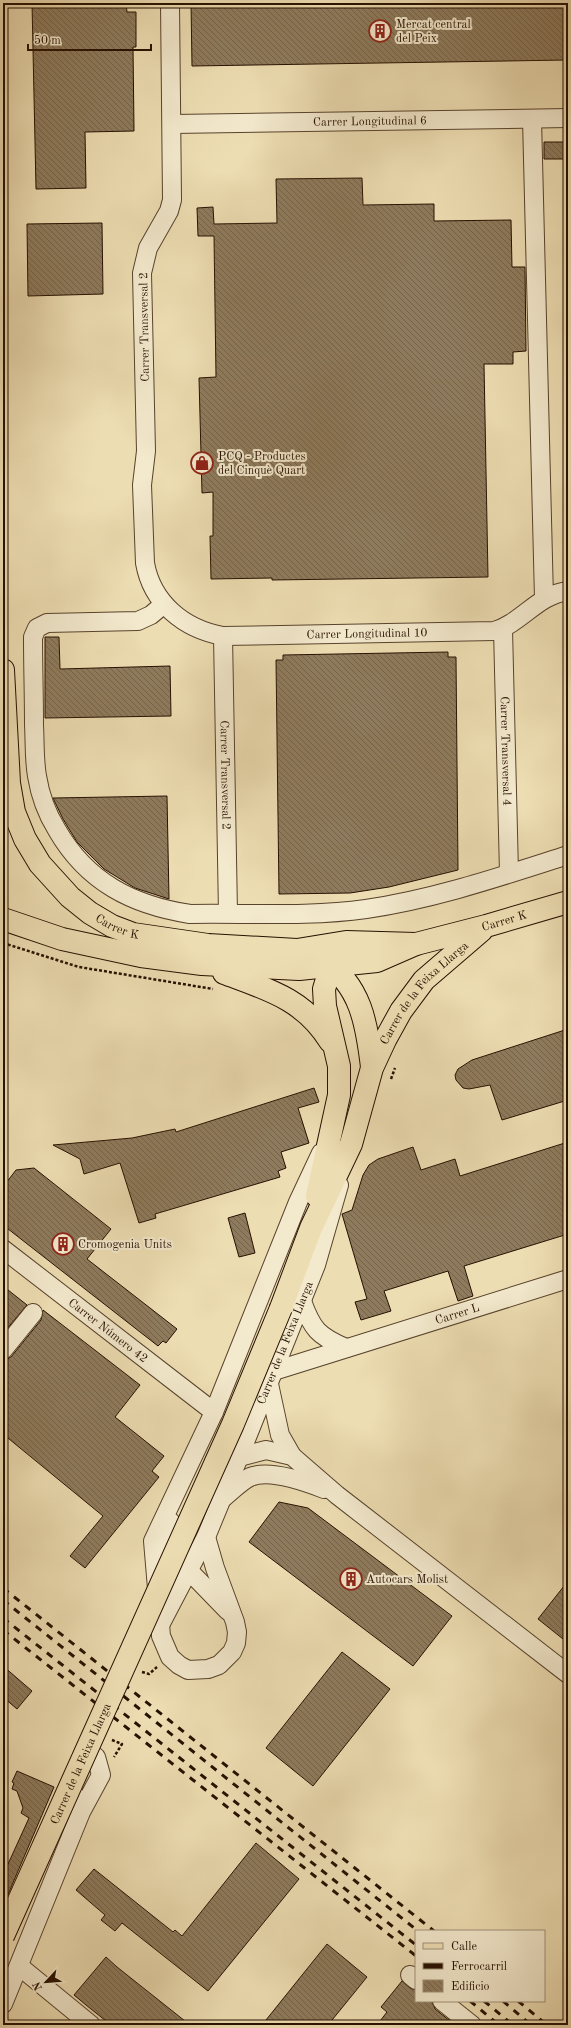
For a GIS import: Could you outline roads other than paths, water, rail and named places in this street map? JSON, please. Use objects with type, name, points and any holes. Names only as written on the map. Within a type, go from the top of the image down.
[{"type":"main road","name":"Carrer K","points":[[3,670],[9,783],[14,812],[25,839],[40,864],[70,897],[90,914],[112,926],[133,934],[208,945],[297,950],[346,942],[416,944]]},
{"type":"main road","name":"Carrer K","points":[[3,919],[62,939],[98,948],[202,964],[267,969],[299,969],[377,961],[416,944],[486,926],[568,902]]},
{"type":"main road","name":"Carrer de la Feixa Llarga","points":[[3,1936],[233,1424],[282,1308],[311,1228],[351,1144],[372,1068],[385,1040],[398,1017],[424,980],[486,926]]},
{"type":"main road","points":[[332,966],[342,958],[376,943]]},
{"type":"main road","name":"Carrer de la Feixa Llarga","points":[[297,950],[332,966],[357,999],[364,1015],[372,1068]]},
{"type":"main road","name":"Carrer de la Feixa Llarga","points":[[202,964],[275,992],[304,1010],[322,1028],[337,1060]]},
{"type":"main road","name":"Carrer de la Feixa Llarga","points":[[311,1228],[339,1095],[337,1060],[325,1006],[324,989],[327,974],[332,966]]},
{"type":"street","name":"Carrer Transversal 2","points":[[164,604],[150,584],[145,563],[142,485],[146,451],[142,273],[148,248],[169,211],[172,200],[173,124],[170,3]]},
{"type":"street","name":"Carrer Longitudinal 6","points":[[173,124],[568,118]]},
{"type":"street","points":[[532,119],[544,599]]},
{"type":"street","name":"Carrer Longitudinal 10","points":[[164,604],[171,612],[189,625],[210,634],[223,636],[482,632],[503,629],[544,599],[560,592],[568,592]]},
{"type":"street","points":[[164,604],[151,615],[138,621],[47,623],[37,628],[33,637],[37,777],[41,796],[51,820],[65,845],[79,862],[99,880],[123,895],[166,910],[190,914],[337,912],[367,909],[425,896],[508,874],[568,855]]},
{"type":"street","name":"Carrer Transversal 4","points":[[503,629],[508,874]]},
{"type":"street","name":"Carrer Transversal 2","points":[[223,636],[228,913]]},
{"type":"street","name":"Carrer de la Feixa Llarga","points":[[206,1537],[215,1568],[235,1622],[237,1632],[236,1643],[232,1652],[219,1665],[198,1670],[188,1670],[179,1666],[170,1657],[163,1642],[160,1625],[153,1542],[214,1412],[298,1202],[330,1136]]},
{"type":"street","name":"Carrer de la Feixa Llarga","points":[[160,1625],[206,1537],[302,1301],[316,1265],[351,1144]]},
{"type":"street","name":"Carrer Número 42","points":[[3,1249],[214,1412]]},
{"type":"street","name":"Carrer L","points":[[271,1377],[346,1348],[568,1279]]},
{"type":"street","points":[[302,1301],[311,1324],[329,1340],[346,1348]]},
{"type":"street","points":[[3,1350],[33,1313]]},
{"type":"street","points":[[271,1377],[280,1435],[292,1456],[337,1495],[568,1674]]},
{"type":"street","name":"Carrer de la Feixa Llarga","points":[[214,1412],[210,1436],[172,1518],[165,1546],[188,1572],[226,1609],[235,1622]]},
{"type":"street","points":[[239,1457],[266,1450],[292,1456]]},
{"type":"street","points":[[221,1500],[237,1486],[252,1477],[271,1475],[304,1481],[337,1495]]},
{"type":"street","name":"Carrer de la Feixa Llarga","points":[[3,2004],[81,1812]]},
{"type":"street","points":[[19,1966],[90,2025]]},
{"type":"street","points":[[443,2002],[472,2025]]},
{"type":"railway","points":[[3,1588],[433,1930]]},
{"type":"railway","points":[[3,1600],[417,1930]]},
{"type":"railway","points":[[3,1618],[415,1944]]},
{"type":"railway","points":[[3,1630],[415,1955]]},
{"type":"railway","points":[[471,2002],[499,2025]]},
{"type":"railway","points":[[485,2002],[513,2025]]},
{"type":"railway","points":[[504,2002],[531,2025]]},
{"type":"railway","points":[[519,2002],[547,2025]]},
{"type":"place","name":"Mercat central del Peix","points":[[380,31]]},
{"type":"place","name":"PCQ - Productes del Cinquè Quart","points":[[202,463]]},
{"type":"place","name":"Cromogenia Units","points":[[63,1244]]},
{"type":"place","name":"Autocars Molist","points":[[351,1579]]}]
